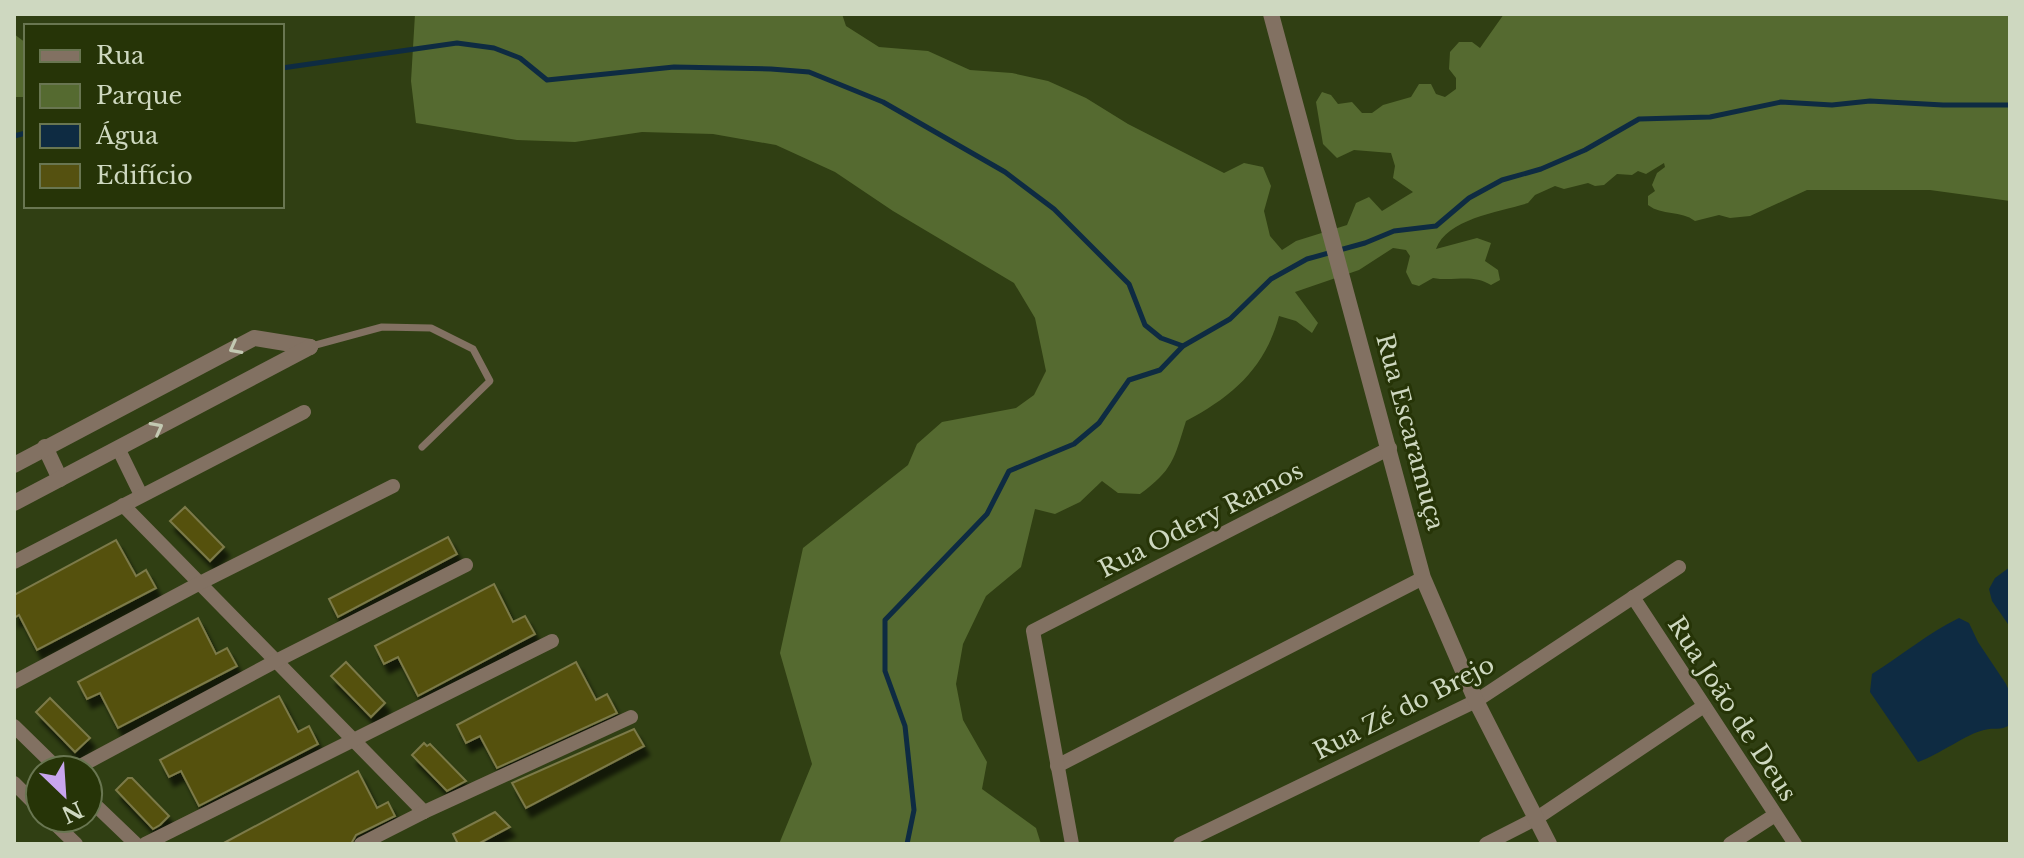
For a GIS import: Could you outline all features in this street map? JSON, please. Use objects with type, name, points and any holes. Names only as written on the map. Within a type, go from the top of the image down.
[{"type":"street","name":"Rua Escaramuça","points":[[1271,14],[1423,578],[1476,701],[1549,844]]},
{"type":"street","points":[[14,465],[254,338],[310,347]]},
{"type":"street","points":[[14,503],[310,347]]},
{"type":"street","points":[[14,562],[304,412]]},
{"type":"street","points":[[45,447],[60,479]]},
{"type":"street","points":[[118,448],[141,495]]},
{"type":"street","name":"Rua Odery Ramos","points":[[1057,766],[1033,631],[1390,448]]},
{"type":"street","points":[[14,682],[200,583],[393,486]]},
{"type":"street","points":[[123,505],[424,812]]},
{"type":"street","points":[[103,754],[276,661],[466,565]]},
{"type":"street","name":"Rua Zé do Brejo","points":[[1180,844],[1476,701],[1679,567]]},
{"type":"street","points":[[1072,844],[1057,766],[1423,578]]},
{"type":"street","name":"Rua João de Deus","points":[[1633,597],[1795,844]]},
{"type":"street","points":[[145,844],[552,641]]},
{"type":"street","points":[[1486,844],[1537,818],[1704,706]]},
{"type":"street","points":[[361,844],[631,717]]},
{"type":"street","points":[[14,726],[43,754]]},
{"type":"street","points":[[104,813],[136,844]]},
{"type":"street","points":[[1730,844],[1775,815]]},
{"type":"lane","points":[[310,347],[382,327],[431,328],[473,349],[490,381],[422,447]]},
{"type":"green space","points":[[415,14],[842,14],[846,26],[879,47],[928,51],[970,70],[1012,73],[1048,81],[1086,98],[1128,124],[1224,173],[1244,163],[1263,167],[1271,186],[1264,211],[1270,236],[1282,250],[1296,241],[1347,225],[1356,203],[1369,197],[1382,211],[1413,192],[1393,178],[1395,166],[1391,153],[1354,150],[1337,158],[1323,144],[1316,102],[1322,92],[1331,95],[1338,104],[1352,102],[1362,113],[1372,113],[1383,105],[1411,97],[1419,84],[1431,84],[1436,94],[1445,97],[1456,89],[1456,78],[1449,69],[1450,52],[1459,42],[1472,42],[1480,48],[1504,14],[2010,14],[2010,201],[1930,190],[1807,190],[1750,216],[1730,218],[1719,215],[1695,221],[1648,205],[1648,196],[1655,191],[1652,185],[1657,173],[1665,167],[1664,163],[1646,174],[1638,171],[1632,175],[1617,174],[1604,185],[1588,183],[1564,189],[1555,186],[1535,195],[1528,203],[1476,218],[1451,230],[1436,249],[1477,238],[1491,243],[1485,261],[1498,270],[1500,280],[1491,285],[1470,279],[1433,278],[1419,286],[1412,284],[1406,272],[1410,256],[1406,250],[1393,248],[1359,270],[1295,292],[1318,323],[1312,333],[1296,321],[1279,316],[1256,365],[1232,391],[1186,421],[1171,463],[1140,494],[1118,493],[1102,481],[1080,502],[1055,514],[1035,509],[1021,567],[986,596],[963,644],[956,684],[963,720],[987,762],[982,789],[1036,828],[1041,844],[779,844],[812,764],[780,653],[803,548],[908,465],[917,444],[942,422],[1016,408],[1034,395],[1046,371],[1035,318],[1014,283],[893,211],[835,172],[776,145],[713,134],[642,132],[575,142],[517,140],[416,123],[411,81]]},
{"type":"green space","points":[[14,34],[24,42],[24,97],[14,97]]},
{"type":"water","points":[[2010,567],[2010,627],[1992,601],[1989,589],[1995,578]]},
{"type":"water","points":[[1959,618],[1969,623],[2006,684],[2010,693],[2010,725],[1977,732],[1918,762],[1870,692],[1872,674]]},
{"type":"building","points":[[185,507],[224,547],[210,561],[170,521]]},
{"type":"building","points":[[448,537],[457,554],[338,617],[329,599]]},
{"type":"building","points":[[116,540],[136,576],[146,570],[156,588],[37,650],[19,615],[14,618],[14,595]]},
{"type":"building","points":[[494,584],[513,622],[525,616],[535,634],[418,696],[398,657],[384,664],[375,646]]},
{"type":"building","points":[[198,618],[216,654],[227,648],[237,666],[118,728],[100,693],[87,699],[78,682]]},
{"type":"building","points":[[346,662],[385,703],[371,717],[331,676]]},
{"type":"building","points":[[576,662],[596,700],[607,694],[617,713],[497,768],[480,736],[466,743],[457,725]]},
{"type":"building","points":[[279,696],[298,732],[309,726],[318,744],[199,806],[181,771],[169,777],[160,760]]},
{"type":"building","points":[[50,698],[90,738],[75,752],[36,712]]},
{"type":"building","points":[[634,729],[644,746],[526,808],[512,783]]},
{"type":"building","points":[[424,743],[427,746],[430,744],[466,781],[447,791],[412,755]]},
{"type":"building","points":[[358,771],[377,808],[388,802],[395,816],[356,835],[351,844],[222,844]]},
{"type":"building","points":[[132,778],[169,816],[160,825],[153,829],[116,790]]},
{"type":"building","points":[[495,812],[510,827],[478,844],[458,844],[453,834]]},
{"type":"waterway","points":[[284,68],[457,43],[494,48],[520,58],[547,80],[674,67],[809,72],[883,102],[1005,172],[1054,209],[1129,284],[1145,325],[1161,338],[1183,346]]},
{"type":"waterway","points":[[907,844],[914,810],[905,726],[885,671],[885,620],[987,514],[1009,471],[1074,444],[1099,423],[1129,380],[1160,370],[1183,346],[1230,319],[1271,279],[1307,259],[1365,243],[1394,231],[1436,226],[1469,198],[1502,180],[1541,169],[1585,150],[1639,119],[1710,117],[1781,102],[2010,105]]},
{"type":"waterway","points":[[14,136],[24,134]]}]
